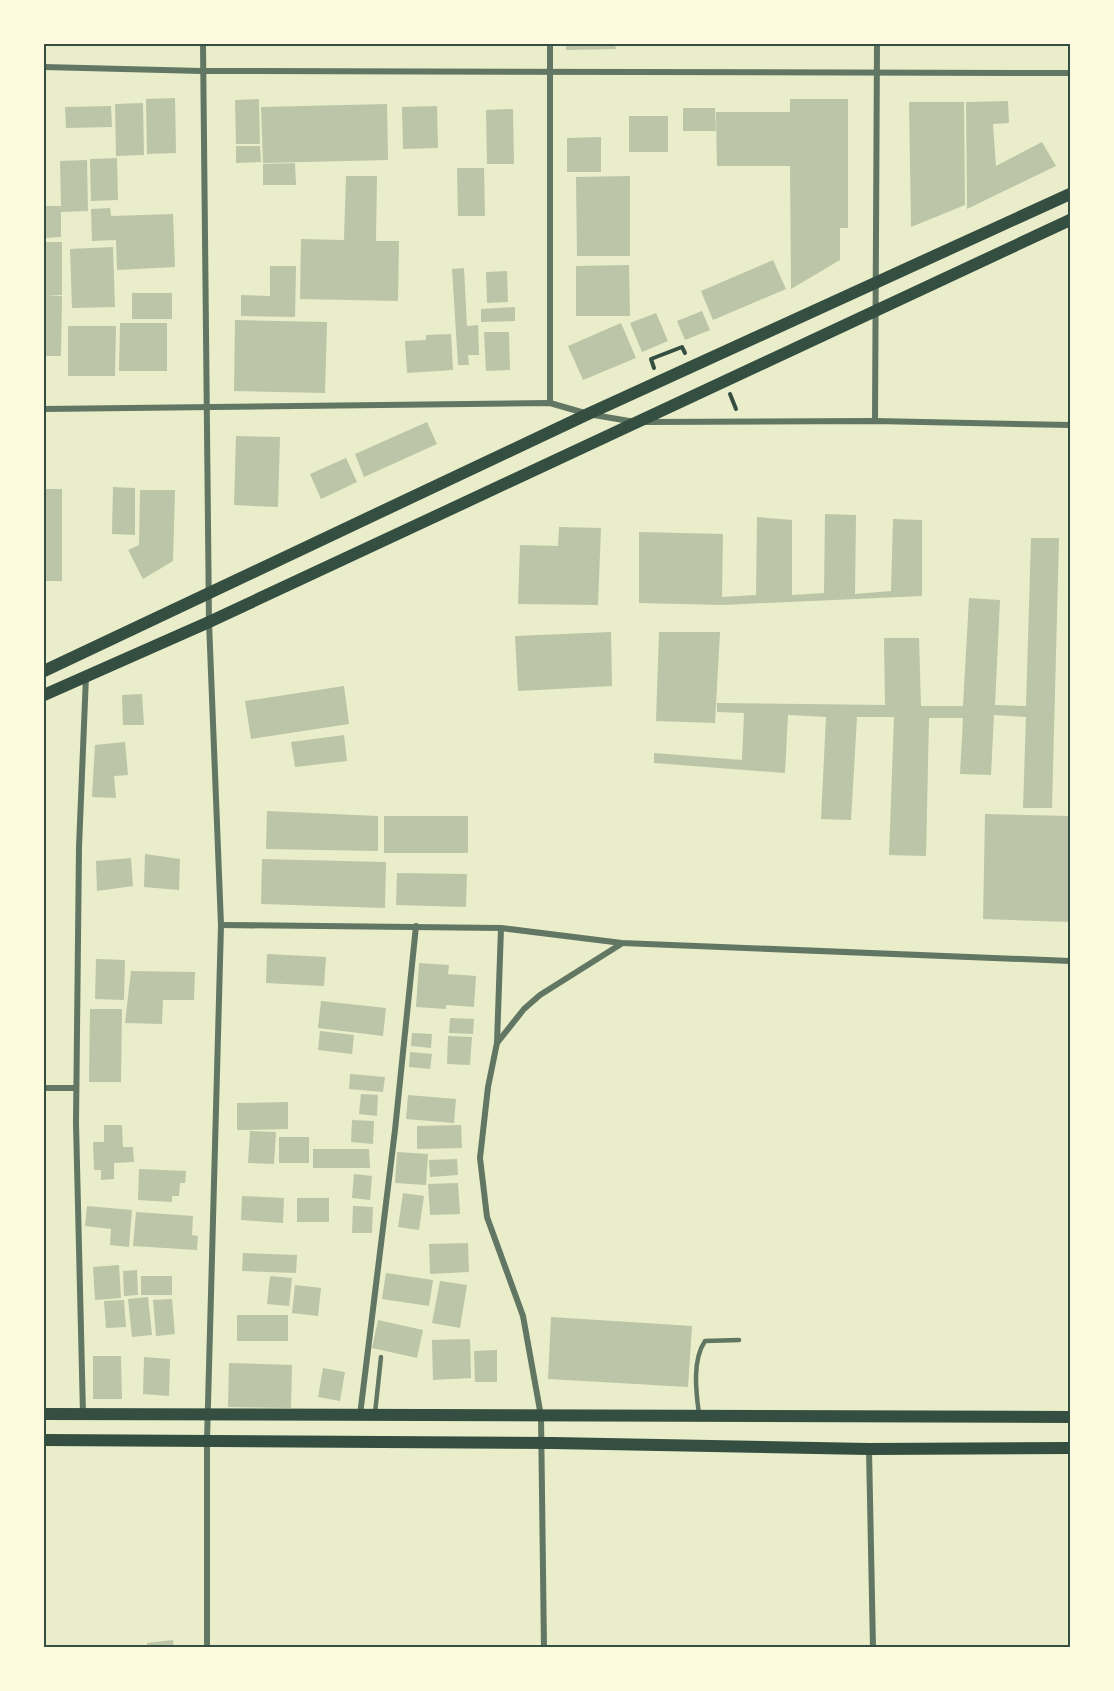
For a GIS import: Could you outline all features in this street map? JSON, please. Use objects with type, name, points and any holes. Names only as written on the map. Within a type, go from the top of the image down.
[{"type":"main road","points":[[44,671],[588,414],[1071,194]]},
{"type":"main road","points":[[44,695],[209,622],[876,310],[1069,223]]},
{"type":"main road","points":[[44,1414],[1071,1417]]},
{"type":"main road","points":[[44,1440],[542,1443],[869,1449],[1071,1448]]},
{"type":"street","points":[[203,44],[209,622],[221,926],[207,1441],[207,1647]]},
{"type":"street","points":[[550,44],[550,403]]},
{"type":"street","points":[[875,421],[877,44]]},
{"type":"street","points":[[44,67],[202,71],[1071,72]]},
{"type":"street","points":[[44,409],[550,403],[588,414],[635,422],[875,421],[1071,425]]},
{"type":"street","points":[[82,1414],[76,1088],[78,870],[86,675]]},
{"type":"street","points":[[221,926],[501,928],[622,943],[1071,961]]},
{"type":"street","points":[[360,1415],[395,1130],[416,926]]},
{"type":"street","points":[[501,928],[496,1043],[488,1087],[480,1158],[487,1217],[523,1316],[541,1416],[544,1647]]},
{"type":"street","points":[[496,1043],[524,1009],[540,995],[622,943]]},
{"type":"street","points":[[44,1088],[76,1088]]},
{"type":"street","points":[[869,1449],[873,1647]]},
{"type":"lane","points":[[700,1416],[697,1400],[698,1351],[705,1341],[739,1340]]},
{"type":"lane","points":[[375,1415],[381,1357]]},
{"type":"path","points":[[651,359],[682,347]]},
{"type":"path","points":[[727,384],[740,421]]},
{"type":"building","points":[[566,44],[615,44],[616,49],[566,50]]},
{"type":"building","points":[[175,98],[176,153],[147,154],[146,99]]},
{"type":"building","points":[[259,99],[260,144],[236,144],[235,100]]},
{"type":"building","points":[[790,99],[848,99],[848,228],[840,228],[840,260],[791,289],[790,166],[717,166],[716,112],[790,112]]},
{"type":"building","points":[[1008,101],[1009,123],[993,124],[996,166],[1042,142],[1056,166],[967,209],[966,102]]},
{"type":"building","points":[[909,102],[964,102],[965,205],[911,227]]},
{"type":"building","points":[[143,103],[144,155],[116,156],[115,104]]},
{"type":"building","points":[[387,104],[388,160],[263,163],[261,107]]},
{"type":"building","points":[[111,106],[112,127],[66,128],[65,107]]},
{"type":"building","points":[[437,106],[438,148],[403,149],[402,107]]},
{"type":"building","points":[[683,108],[715,108],[716,131],[683,131]]},
{"type":"building","points":[[513,109],[514,164],[487,164],[486,110]]},
{"type":"building","points":[[629,116],[668,116],[668,152],[629,152]]},
{"type":"building","points":[[601,137],[601,172],[567,172],[567,138]]},
{"type":"building","points":[[236,146],[260,146],[261,162],[236,163]]},
{"type":"building","points":[[117,158],[118,200],[91,201],[90,159]]},
{"type":"building","points":[[87,160],[88,211],[61,212],[61,237],[44,238],[44,206],[61,206],[60,161]]},
{"type":"building","points":[[295,163],[296,185],[263,185],[263,164]]},
{"type":"building","points":[[457,168],[484,168],[485,216],[458,216]]},
{"type":"building","points":[[346,176],[377,176],[376,241],[399,241],[398,301],[300,299],[301,239],[344,240]]},
{"type":"building","points":[[630,176],[630,256],[577,256],[576,177]]},
{"type":"building","points":[[110,208],[111,216],[173,214],[175,267],[117,270],[116,240],[92,241],[91,209]]},
{"type":"building","points":[[44,242],[62,242],[62,295],[46,296],[62,296],[61,356],[44,356]]},
{"type":"building","points":[[113,247],[115,307],[72,308],[70,249]]},
{"type":"building","points":[[773,260],[786,289],[713,320],[701,291]]},
{"type":"building","points":[[629,265],[630,316],[576,316],[576,266]]},
{"type":"building","points":[[270,266],[296,266],[295,317],[241,316],[241,295],[270,296]]},
{"type":"building","points":[[464,268],[467,326],[478,325],[479,355],[468,355],[469,365],[458,365],[452,269]]},
{"type":"building","points":[[507,271],[508,302],[487,303],[486,272]]},
{"type":"building","points":[[132,293],[172,293],[172,319],[132,319]]},
{"type":"building","points":[[515,307],[515,321],[481,322],[481,309]]},
{"type":"building","points":[[702,311],[710,330],[685,340],[677,321]]},
{"type":"building","points":[[656,313],[668,341],[642,352],[630,323]]},
{"type":"building","points":[[235,320],[327,322],[325,393],[234,391]]},
{"type":"building","points":[[120,323],[167,323],[167,371],[119,371]]},
{"type":"building","points":[[621,323],[636,358],[583,380],[568,346]]},
{"type":"building","points":[[68,326],[116,326],[115,376],[68,376]]},
{"type":"building","points":[[484,332],[509,332],[510,370],[486,371]]},
{"type":"building","points":[[451,334],[453,370],[407,373],[405,341],[426,340],[426,335]]},
{"type":"building","points":[[427,422],[437,444],[364,477],[355,454]]},
{"type":"building","points":[[236,436],[280,437],[278,507],[234,505]]},
{"type":"building","points":[[346,458],[357,482],[321,499],[310,474]]},
{"type":"building","points":[[113,487],[135,488],[135,535],[112,534]]},
{"type":"building","points":[[44,489],[62,489],[62,581],[44,581]]},
{"type":"building","points":[[140,490],[175,490],[173,561],[143,579],[128,550],[139,545]]},
{"type":"building","points":[[825,514],[856,515],[855,594],[891,591],[893,519],[922,520],[922,596],[722,605],[639,603],[639,532],[723,534],[722,597],[756,595],[757,517],[792,520],[792,595],[824,593]]},
{"type":"building","points":[[559,527],[601,528],[598,605],[518,604],[520,545],[558,546]]},
{"type":"building","points":[[1031,538],[1059,538],[1052,808],[1023,808],[1026,717],[994,715],[991,775],[960,774],[963,718],[929,718],[926,856],[889,855],[894,717],[857,717],[851,820],[821,819],[826,717],[788,715],[785,773],[654,763],[654,753],[742,760],[744,713],[717,712],[717,703],[885,705],[884,638],[919,638],[921,706],[963,706],[969,598],[1000,600],[995,705],[1026,706]]},
{"type":"building","points":[[611,632],[612,686],[518,691],[515,636]]},
{"type":"building","points":[[659,632],[720,632],[715,723],[656,721]]},
{"type":"building","points":[[344,686],[349,724],[251,739],[245,701]]},
{"type":"building","points":[[142,694],[144,725],[123,725],[122,695]]},
{"type":"building","points":[[344,735],[347,761],[295,767],[291,742]]},
{"type":"building","points":[[125,742],[128,775],[114,776],[116,798],[92,797],[95,745]]},
{"type":"building","points":[[267,811],[378,816],[378,851],[266,849]]},
{"type":"building","points":[[985,814],[1070,816],[1070,922],[983,919]]},
{"type":"building","points":[[384,816],[468,816],[468,853],[384,853]]},
{"type":"building","points":[[145,854],[180,859],[179,890],[144,887]]},
{"type":"building","points":[[131,858],[133,886],[97,891],[96,861]]},
{"type":"building","points":[[262,859],[386,862],[385,908],[261,904]]},
{"type":"building","points":[[397,873],[467,874],[466,907],[396,905]]},
{"type":"building","points":[[267,954],[326,957],[324,986],[266,983]]},
{"type":"building","points":[[96,959],[125,960],[124,1000],[95,999]]},
{"type":"building","points":[[419,963],[449,965],[448,974],[476,976],[474,1007],[446,1005],[446,1009],[416,1007]]},
{"type":"building","points":[[131,971],[195,972],[194,1000],[163,1000],[162,1024],[125,1023]]},
{"type":"building","points":[[321,1001],[386,1008],[383,1036],[318,1028]]},
{"type":"building","points":[[90,1009],[122,1009],[121,1082],[89,1082]]},
{"type":"building","points":[[450,1018],[474,1019],[473,1034],[449,1033]]},
{"type":"building","points":[[320,1031],[354,1035],[352,1054],[318,1050]]},
{"type":"building","points":[[412,1033],[432,1034],[431,1048],[411,1046]]},
{"type":"building","points":[[448,1036],[472,1037],[470,1065],[447,1064]]},
{"type":"building","points":[[410,1052],[432,1054],[430,1069],[409,1067]]},
{"type":"building","points":[[350,1074],[385,1077],[383,1092],[349,1089]]},
{"type":"building","points":[[361,1094],[378,1095],[377,1116],[359,1114]]},
{"type":"building","points":[[408,1095],[456,1099],[454,1123],[406,1119]]},
{"type":"building","points":[[288,1102],[288,1129],[237,1130],[237,1103]]},
{"type":"building","points":[[352,1120],[374,1121],[373,1144],[351,1142]]},
{"type":"building","points":[[104,1125],[122,1125],[123,1147],[133,1147],[134,1162],[114,1163],[114,1179],[101,1180],[101,1170],[94,1170],[93,1142],[104,1142]]},
{"type":"building","points":[[461,1125],[462,1148],[417,1149],[417,1126]]},
{"type":"building","points":[[250,1131],[276,1132],[274,1164],[248,1163]]},
{"type":"building","points":[[279,1137],[309,1137],[309,1163],[279,1163]]},
{"type":"building","points":[[313,1149],[369,1149],[370,1168],[313,1168]]},
{"type":"building","points":[[397,1152],[428,1154],[426,1185],[395,1183]]},
{"type":"building","points":[[457,1159],[458,1175],[430,1177],[429,1160]]},
{"type":"building","points":[[139,1169],[186,1171],[185,1183],[180,1183],[179,1196],[172,1196],[172,1202],[138,1200]]},
{"type":"building","points":[[354,1174],[372,1176],[370,1200],[352,1198]]},
{"type":"building","points":[[458,1183],[460,1214],[430,1215],[428,1184]]},
{"type":"building","points":[[403,1193],[424,1196],[419,1230],[398,1227]]},
{"type":"building","points":[[242,1196],[284,1198],[283,1223],[241,1220]]},
{"type":"building","points":[[297,1198],[329,1198],[329,1222],[297,1222]]},
{"type":"building","points":[[87,1206],[132,1210],[129,1247],[110,1245],[111,1229],[85,1226]]},
{"type":"building","points":[[353,1206],[373,1207],[372,1233],[352,1233]]},
{"type":"building","points":[[136,1212],[193,1216],[192,1235],[198,1236],[197,1250],[133,1246]]},
{"type":"building","points":[[468,1243],[469,1272],[430,1274],[429,1244]]},
{"type":"building","points":[[243,1253],[297,1255],[296,1273],[242,1271]]},
{"type":"building","points":[[119,1265],[121,1298],[95,1300],[93,1267]]},
{"type":"building","points":[[137,1270],[138,1295],[124,1296],[123,1271]]},
{"type":"building","points":[[386,1273],[433,1280],[429,1306],[382,1299]]},
{"type":"building","points":[[141,1276],[172,1276],[172,1295],[141,1295]]},
{"type":"building","points":[[270,1276],[292,1278],[289,1306],[267,1304]]},
{"type":"building","points":[[440,1281],[467,1285],[460,1328],[432,1323]]},
{"type":"building","points":[[295,1285],[321,1288],[318,1316],[292,1313]]},
{"type":"building","points":[[148,1297],[152,1335],[132,1337],[128,1299]]},
{"type":"building","points":[[172,1299],[175,1334],[156,1336],[153,1300]]},
{"type":"building","points":[[124,1300],[126,1327],[106,1328],[104,1301]]},
{"type":"building","points":[[237,1315],[288,1315],[288,1341],[237,1341]]},
{"type":"building","points":[[551,1317],[692,1326],[688,1387],[548,1379]]},
{"type":"building","points":[[378,1320],[423,1330],[417,1358],[372,1348]]},
{"type":"building","points":[[470,1339],[471,1378],[433,1380],[432,1340]]},
{"type":"building","points":[[497,1350],[497,1382],[475,1382],[474,1351]]},
{"type":"building","points":[[93,1356],[121,1356],[122,1399],[93,1399]]},
{"type":"building","points":[[144,1357],[170,1359],[169,1396],[143,1394]]},
{"type":"building","points":[[229,1363],[292,1365],[291,1408],[228,1407]]},
{"type":"building","points":[[323,1368],[345,1372],[340,1401],[318,1397]]},
{"type":"building","points":[[173,1640],[174,1648],[147,1648],[147,1643]]}]
